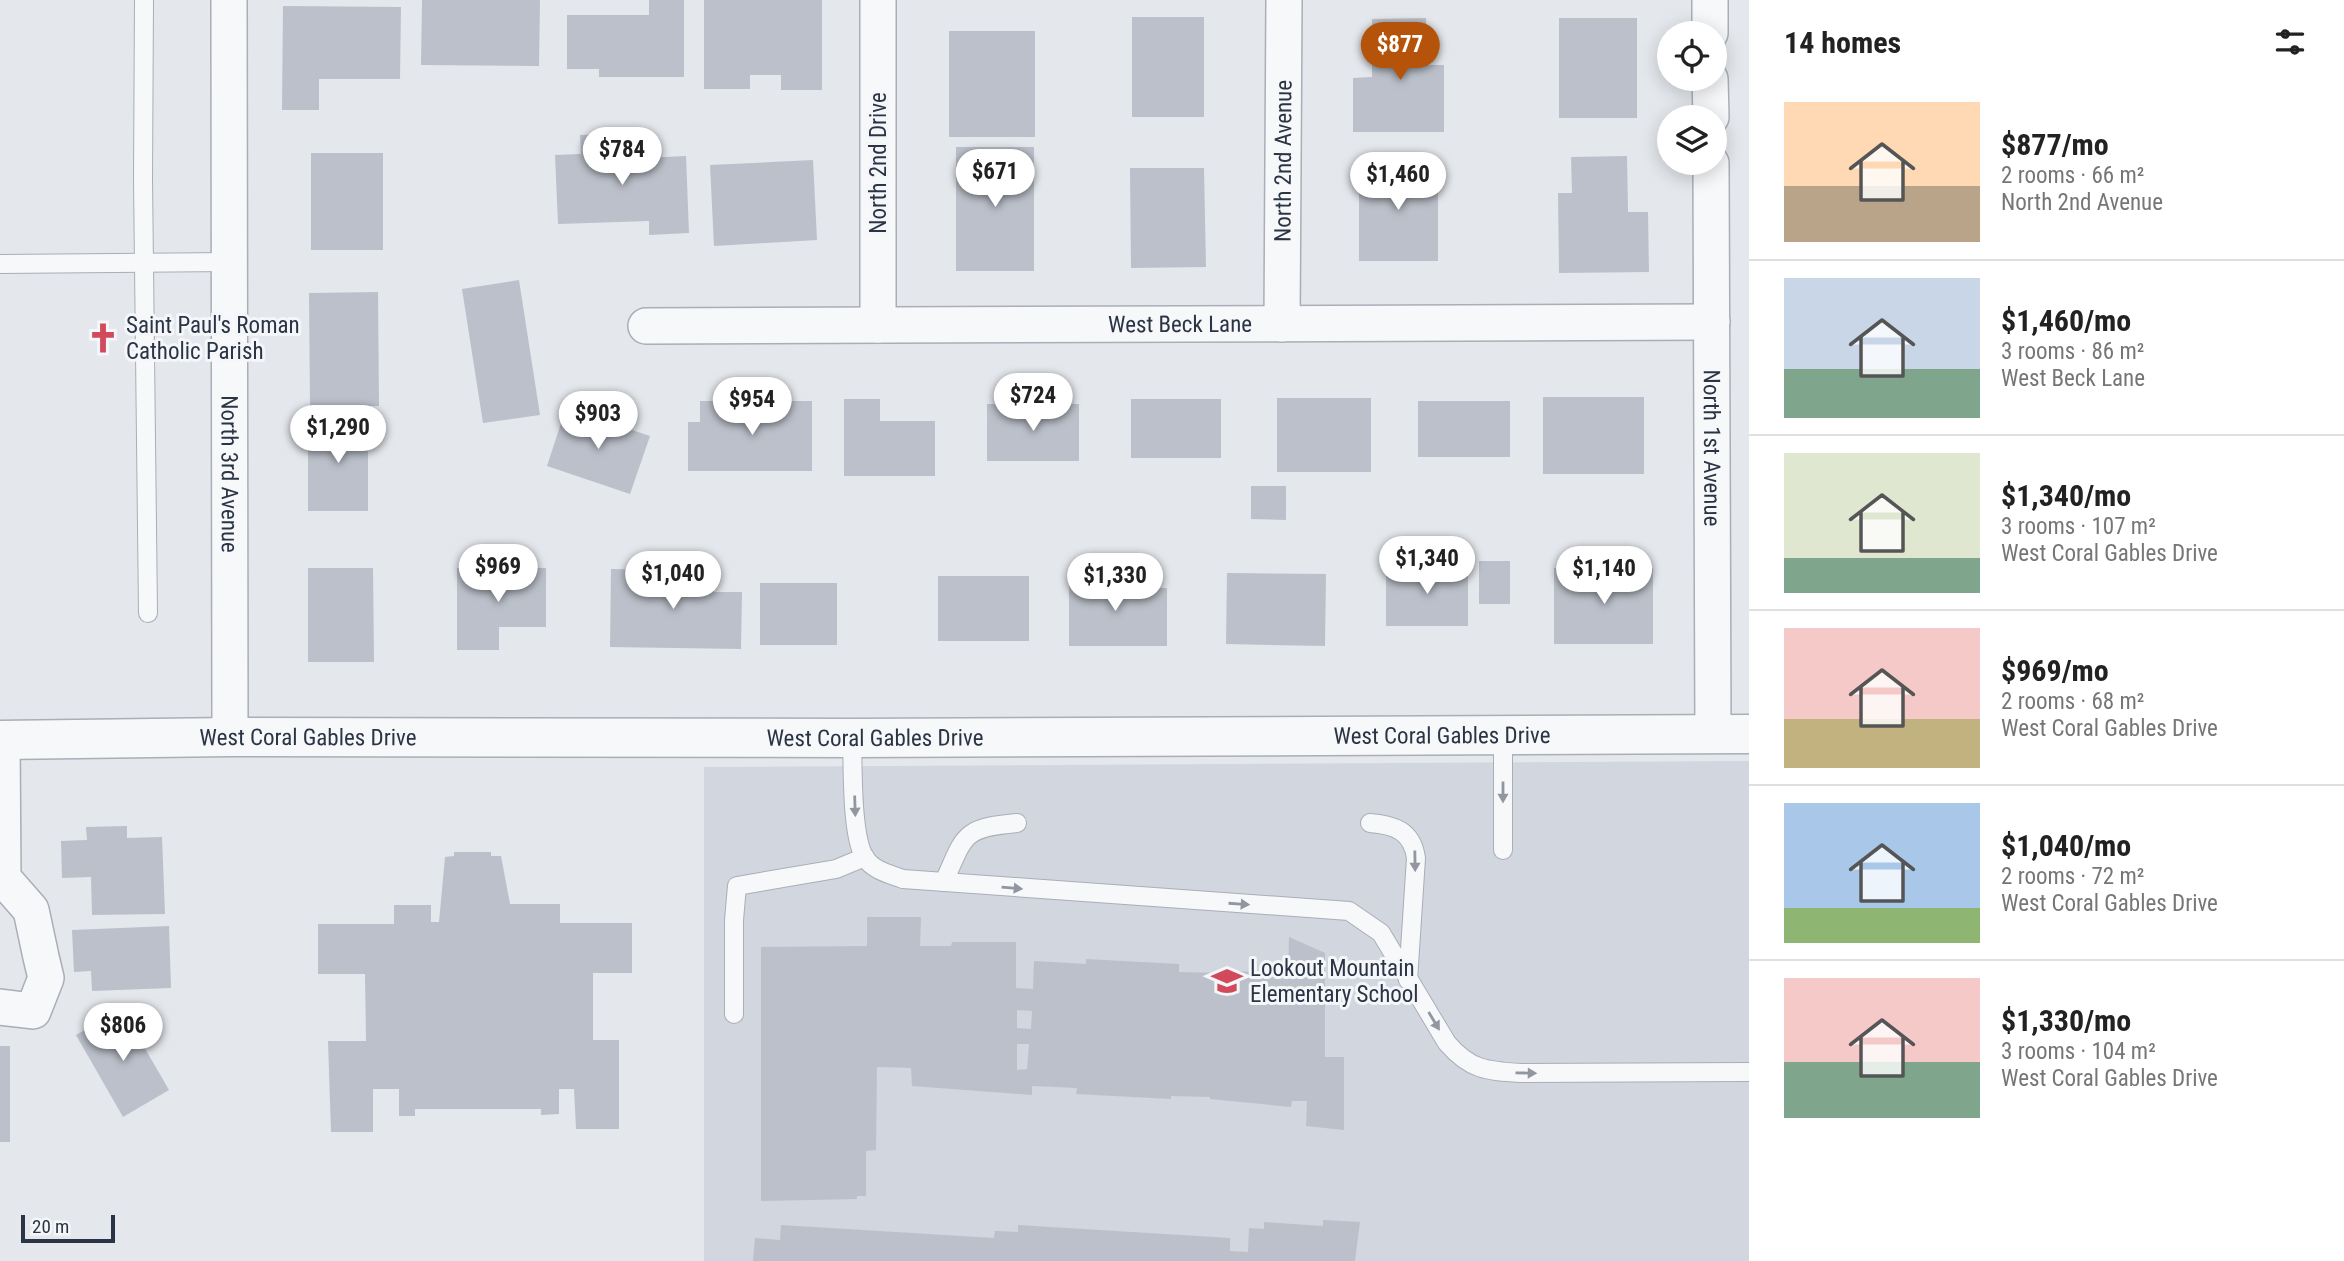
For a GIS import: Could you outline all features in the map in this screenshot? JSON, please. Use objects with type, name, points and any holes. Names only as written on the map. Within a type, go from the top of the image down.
[{"type":"street","name":"North 3rd Avenue","points":[[229,0],[230,737]]},
{"type":"street","name":"North 2nd Drive","points":[[878,0],[878,326]]},
{"type":"street","name":"North 2nd Avenue","points":[[1282,324],[1284,0]]},
{"type":"street","points":[[1710,0],[1710,21]]},
{"type":"street","name":"North 1st Avenue","points":[[1711,175],[1713,322],[1731,734]]},
{"type":"street","name":"West Beck Lane","points":[[646,326],[1713,322]]},
{"type":"street","name":"West Coral Gables Drive","points":[[1,740],[230,737],[852,738],[1731,734]]},
{"type":"street","points":[[0,1007],[33,1011],[46,978],[31,909],[2,879],[1,740]]},
{"type":"lane","points":[[144,0],[143,179],[148,613]]},
{"type":"lane","points":[[0,264],[229,262]]},
{"type":"lane","points":[[1503,734],[1503,850]]},
{"type":"lane","points":[[852,738],[856,819],[865,857],[877,869],[903,879],[1349,911],[1381,933],[1447,1043],[1461,1059],[1491,1071],[1521,1073],[1749,1072]]},
{"type":"lane","points":[[944,882],[964,840],[972,831],[1017,823]]},
{"type":"lane","points":[[1370,823],[1390,825],[1404,833],[1414,845],[1416,858],[1408,980]]},
{"type":"lane","points":[[734,1014],[734,920],[737,886],[836,869],[865,857]]},
{"type":"shaded area","name":"Lookout Mountain Elementary School","points":[[1749,761],[1749,1261],[704,1261],[704,767]]},
{"type":"building","points":[[422,0],[540,0],[539,66],[421,65]]},
{"type":"building","points":[[649,0],[684,0],[684,77],[599,77],[599,69],[567,69],[567,15],[649,15]]},
{"type":"building","points":[[704,0],[822,0],[822,90],[781,90],[781,75],[750,75],[750,89],[704,89]]},
{"type":"building","points":[[283,6],[401,7],[400,79],[319,79],[319,110],[282,110]]},
{"type":"building","points":[[1132,17],[1204,17],[1204,117],[1132,117]]},
{"type":"building","points":[[1426,18],[1427,65],[1444,65],[1444,132],[1353,132],[1353,78],[1372,77],[1372,19]]},
{"type":"building","points":[[1559,18],[1637,18],[1637,118],[1559,118]]},
{"type":"building","points":[[949,31],[1035,31],[1035,137],[949,137]]},
{"type":"building","points":[[621,133],[622,159],[686,156],[689,233],[649,235],[649,221],[558,224],[555,155],[581,154],[580,135]]},
{"type":"building","points":[[956,147],[1034,147],[1034,271],[956,271]]},
{"type":"building","points":[[311,153],[383,153],[383,250],[311,250]]},
{"type":"building","points":[[1627,156],[1628,212],[1648,212],[1649,272],[1559,273],[1558,193],[1572,193],[1571,157]]},
{"type":"building","points":[[813,160],[817,240],[714,246],[710,165]]},
{"type":"building","points":[[1359,162],[1438,162],[1438,261],[1359,261]]},
{"type":"building","points":[[1130,168],[1204,168],[1206,267],[1131,268]]},
{"type":"building","points":[[519,280],[540,415],[483,423],[462,289]]},
{"type":"building","points":[[378,292],[379,406],[310,406],[309,293]]},
{"type":"building","points":[[1543,397],[1644,397],[1644,474],[1543,474]]},
{"type":"building","points":[[1277,398],[1371,398],[1371,472],[1277,472]]},
{"type":"building","points":[[844,399],[880,399],[880,421],[935,421],[935,476],[844,476]]},
{"type":"building","points":[[1131,399],[1221,399],[1221,458],[1131,458]]},
{"type":"building","points":[[700,401],[812,401],[812,471],[688,471],[688,422],[700,422]]},
{"type":"building","points":[[1418,401],[1510,401],[1510,457],[1418,457]]},
{"type":"building","points":[[987,404],[1079,404],[1079,461],[987,461]]},
{"type":"building","points":[[566,408],[650,436],[630,494],[547,466]]},
{"type":"building","points":[[308,420],[368,420],[368,511],[308,511]]},
{"type":"building","points":[[1251,486],[1286,486],[1286,520],[1251,519]]},
{"type":"building","points":[[1479,561],[1510,561],[1510,604],[1479,604]]},
{"type":"building","points":[[1386,566],[1468,566],[1468,626],[1386,626]]},
{"type":"building","points":[[308,568],[373,568],[374,662],[308,662]]},
{"type":"building","points":[[457,568],[546,568],[546,627],[499,627],[499,650],[457,650]]},
{"type":"building","points":[[1554,568],[1653,568],[1653,644],[1554,644]]},
{"type":"building","points":[[611,569],[714,571],[714,592],[742,592],[741,649],[610,647]]},
{"type":"building","points":[[1227,573],[1326,574],[1325,646],[1226,644]]},
{"type":"building","points":[[1069,574],[1113,574],[1113,588],[1167,588],[1167,646],[1069,646]]},
{"type":"building","points":[[938,576],[1029,576],[1029,641],[938,641]]},
{"type":"building","points":[[760,583],[837,583],[837,645],[760,645]]},
{"type":"building","points":[[127,826],[127,838],[162,837],[165,914],[92,915],[91,877],[62,878],[61,841],[87,840],[86,827]]},
{"type":"building","points":[[454,852],[491,852],[491,856],[501,856],[510,904],[560,904],[560,923],[632,923],[632,973],[593,973],[593,1040],[619,1040],[619,1129],[576,1129],[574,1089],[559,1089],[559,1114],[541,1115],[541,1109],[415,1109],[415,1116],[399,1116],[399,1089],[373,1089],[373,1132],[331,1132],[328,1041],[366,1041],[365,974],[318,974],[318,924],[394,924],[394,905],[431,905],[431,922],[439,922],[445,857],[454,856]]},
{"type":"building","points":[[867,917],[921,917],[920,946],[951,946],[952,942],[1016,942],[1016,988],[1033,989],[1034,961],[1086,964],[1086,959],[1179,964],[1179,972],[1219,973],[1219,970],[1288,974],[1289,937],[1325,953],[1325,1057],[1344,1057],[1344,1130],[1306,1126],[1307,1101],[1292,1101],[1291,1107],[1210,1097],[1171,1096],[1171,1099],[1076,1094],[1077,1088],[1032,1086],[1032,1095],[912,1086],[911,1068],[877,1067],[876,1150],[866,1151],[866,1196],[857,1196],[857,1199],[761,1201],[761,947],[867,946]],"holes":[[[1017,1010],[1032,1011],[1031,1029],[1017,1028]],[[1017,1044],[1029,1044],[1027,1069],[1017,1070]]]},
{"type":"building","points":[[169,926],[171,988],[92,991],[91,971],[74,972],[72,930]]},
{"type":"building","points":[[122,1009],[169,1090],[123,1117],[76,1035]]},
{"type":"building","points":[[0,1046],[10,1046],[10,1142],[0,1142]]},
{"type":"building","points":[[1323,1220],[1360,1222],[1355,1261],[753,1261],[755,1238],[780,1240],[781,1225],[994,1238],[995,1231],[1018,1232],[1018,1225],[1230,1238],[1230,1251],[1248,1252],[1249,1228],[1264,1229],[1264,1222],[1323,1226]]},
{"type":"place","name":"Saint Paul's Roman Catholic Parish","points":[[103,338]]},
{"type":"place","name":"Lookout Mountain Elementary School","points":[[1227,981]]}]
